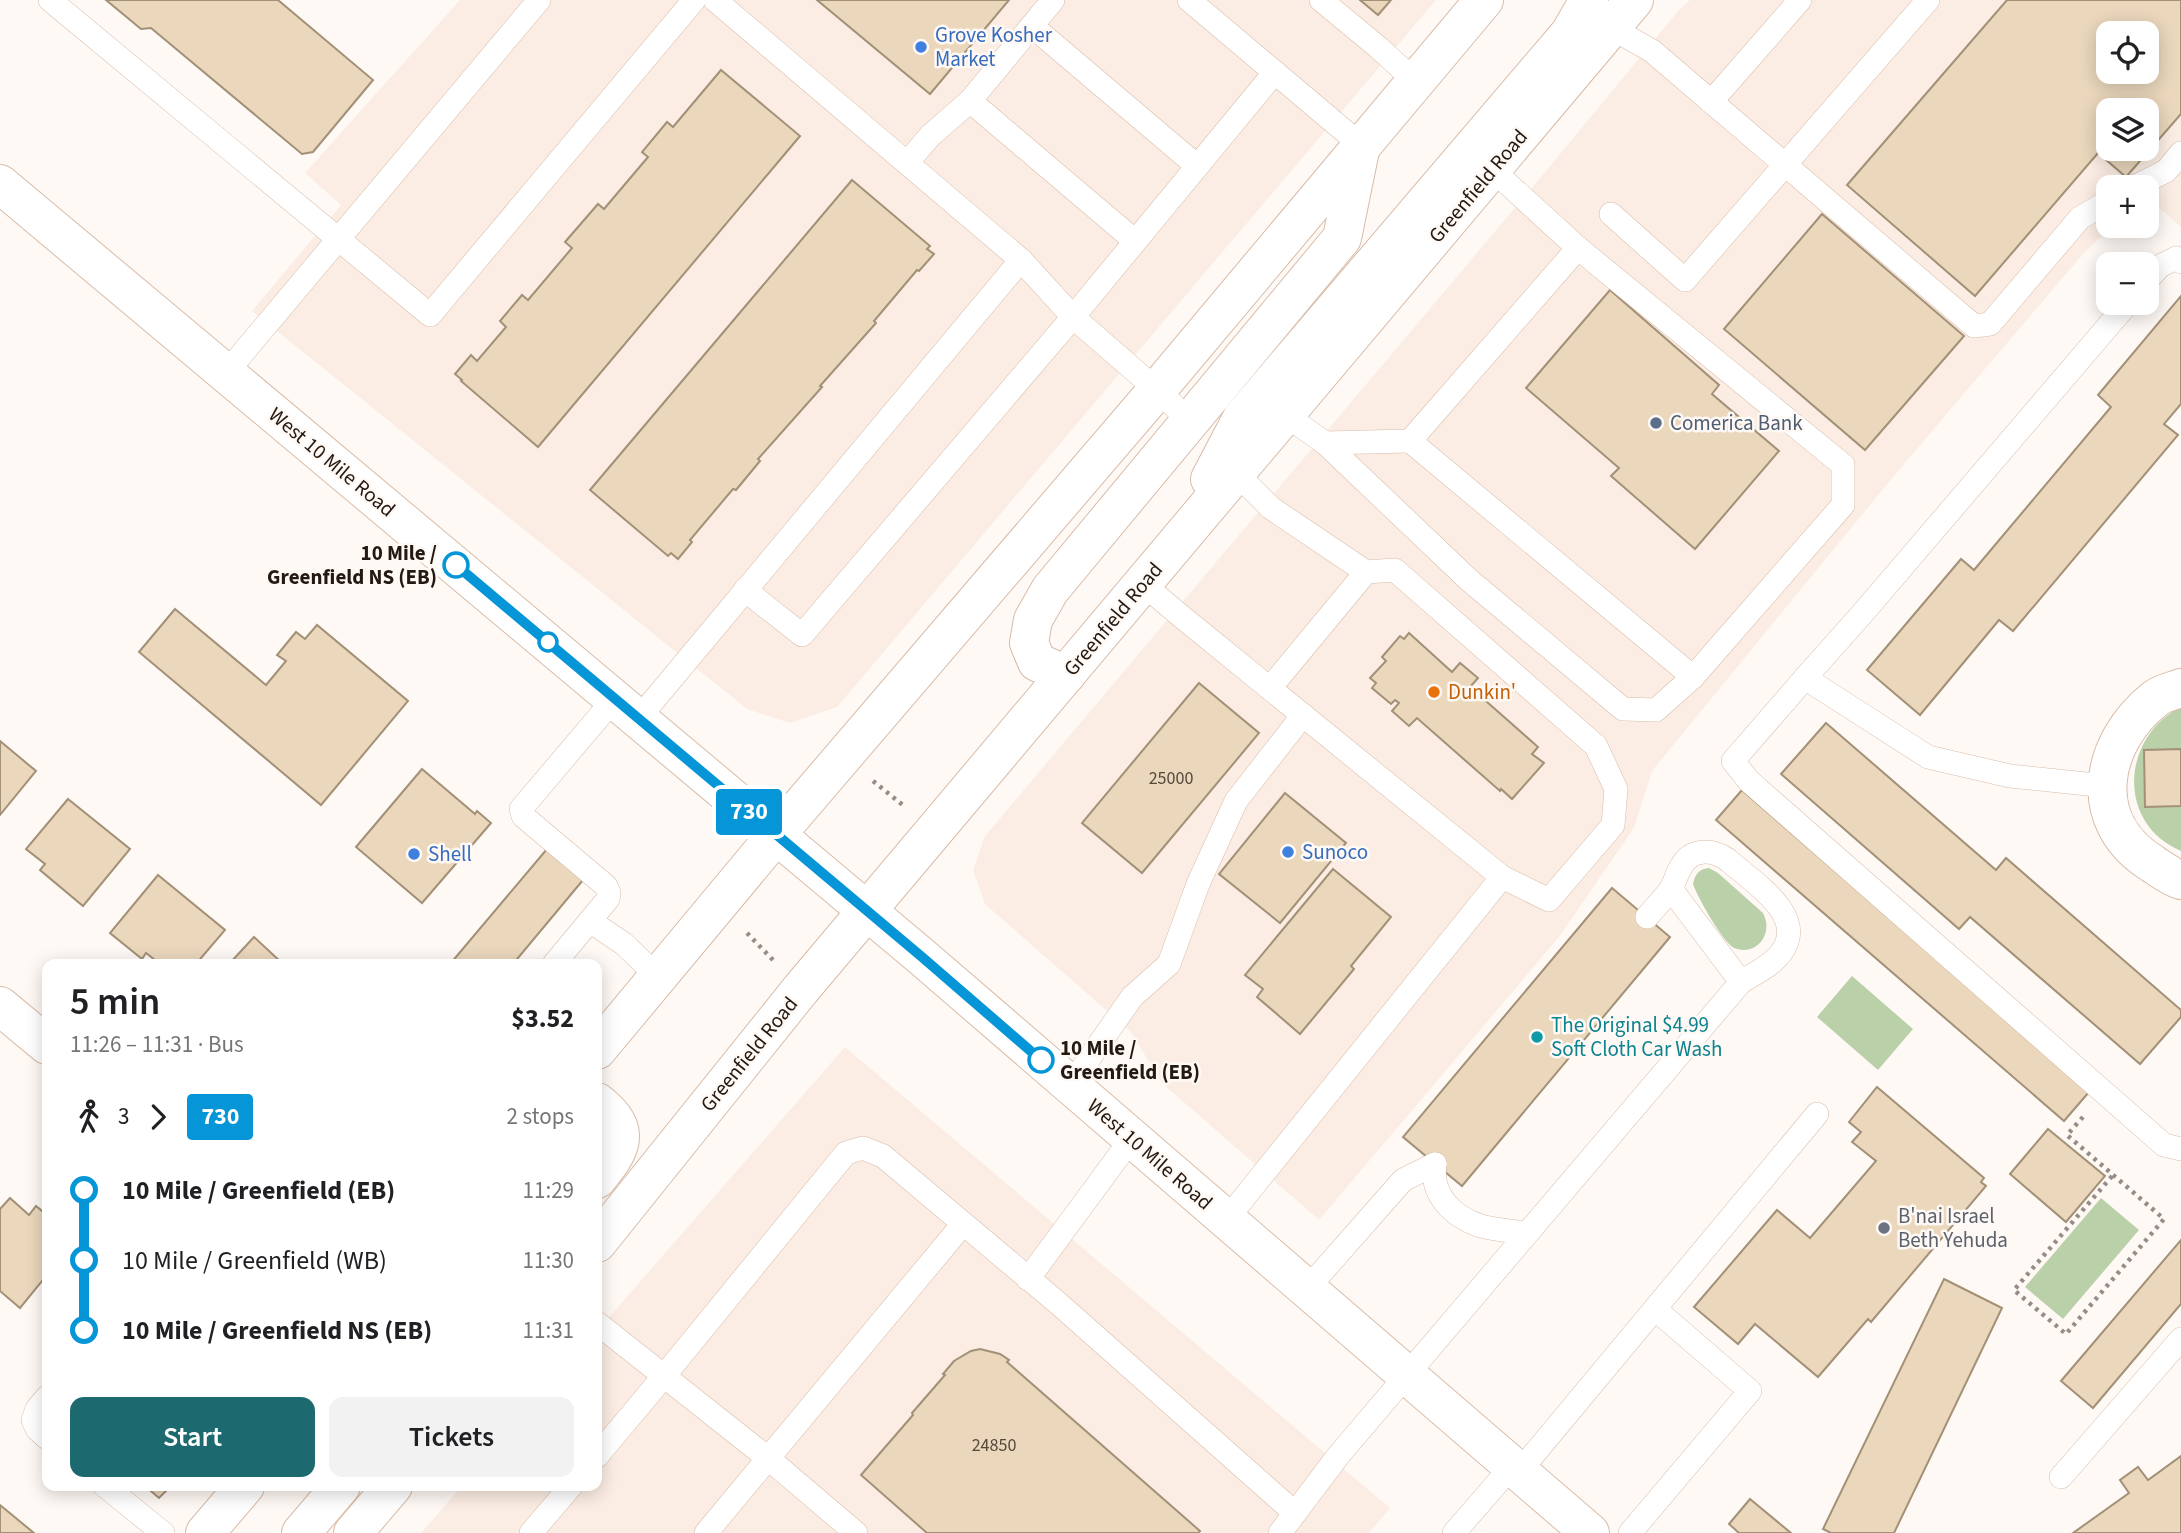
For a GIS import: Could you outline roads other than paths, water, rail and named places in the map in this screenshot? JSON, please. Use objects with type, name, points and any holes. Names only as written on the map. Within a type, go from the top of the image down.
[{"type":"main road","points":[[602,1044],[1484,0]]},
{"type":"main road","name":"Greenfield Road","points":[[602,1237],[784,1010],[1236,472],[1273,405],[1611,9]]},
{"type":"main road","points":[[1066,675],[1037,662],[1029,643],[1033,620],[1050,590],[1342,238],[1361,145]]},
{"type":"main road","name":"West 10 Mile Road","points":[[0,184],[867,911],[1590,1533]]},
{"type":"main road","points":[[1179,540],[1242,418],[1273,405]]},
{"type":"main road","points":[[2181,688],[2158,696],[2130,725],[2111,759],[2106,786],[2113,823],[2140,856],[2181,880]]},
{"type":"main road","points":[[0,1006],[42,1041]]},
{"type":"main road","points":[[602,1106],[611,1112],[620,1126],[619,1149],[602,1173]]},
{"type":"main road","points":[[205,1533],[241,1491]]},
{"type":"main road","points":[[301,1533],[337,1491]]},
{"type":"main road","points":[[353,1533],[389,1491]]},
{"type":"lane","points":[[50,0],[430,315],[694,0]]},
{"type":"lane","points":[[226,373],[539,0]]},
{"type":"lane","points":[[715,0],[1021,260],[1073,317],[1190,421]]},
{"type":"lane","points":[[907,163],[929,136],[970,101],[1053,0]]},
{"type":"lane","points":[[1189,0],[1361,145]]},
{"type":"lane","points":[[1321,0],[1415,81]]},
{"type":"lane","points":[[1711,102],[1800,0]]},
{"type":"lane","points":[[1611,214],[1685,280],[1928,0]]},
{"type":"lane","points":[[1611,9],[1653,51],[1711,102],[1973,326],[1990,324],[2080,218],[2096,209]]},
{"type":"lane","points":[[1032,26],[1197,166]]},
{"type":"lane","points":[[745,590],[802,635],[1073,317],[1275,72]]},
{"type":"lane","points":[[970,101],[1135,241]]},
{"type":"lane","points":[[2158,175],[2166,171],[2181,153]]},
{"type":"lane","points":[[1273,405],[1325,443],[1469,580],[1623,709],[1657,710],[1693,677],[1843,505],[1843,465],[1578,248],[1482,160]]},
{"type":"lane","points":[[1409,441],[1578,248]]},
{"type":"lane","points":[[2159,267],[2176,258],[2181,262]]},
{"type":"lane","points":[[558,959],[608,899],[609,893],[606,886],[523,816],[521,809],[745,590],[1021,260]]},
{"type":"lane","points":[[2118,315],[1863,614],[1732,761],[1749,781],[2164,1145],[2181,1149]]},
{"type":"lane","points":[[1325,443],[1409,441],[1693,677]]},
{"type":"lane","points":[[1143,583],[1181,617],[1502,877],[1549,900],[1614,825],[1616,789],[1595,746],[1395,570],[1366,572],[1271,508],[1236,472]]},
{"type":"lane","points":[[1270,688],[1366,572]]},
{"type":"lane","points":[[1805,678],[1928,757],[2010,776],[2106,786]]},
{"type":"lane","points":[[1070,1086],[1132,997],[1169,964],[1198,884],[1236,801],[1303,715]]},
{"type":"lane","points":[[1280,1533],[1338,1456],[1741,982],[1772,962],[1783,950],[1788,933],[1788,922],[1779,906],[1728,860],[1710,852],[1698,852],[1682,864],[1671,888],[1647,917]]},
{"type":"lane","points":[[1226,1220],[1502,877]]},
{"type":"lane","points":[[1671,888],[1741,982]]},
{"type":"lane","points":[[590,921],[624,944],[659,977]]},
{"type":"lane","points":[[1454,1533],[1515,1469],[1655,1309],[1817,1114]]},
{"type":"lane","points":[[1028,1279],[1132,1138]]},
{"type":"lane","points":[[602,1450],[846,1153],[863,1147],[883,1156],[1296,1513]]},
{"type":"lane","points":[[1307,1289],[1404,1180],[1435,1164],[1435,1186],[1439,1195],[1457,1213],[1470,1222],[1485,1227],[1526,1233]]},
{"type":"lane","points":[[706,1533],[963,1224]]},
{"type":"lane","points":[[1630,1533],[1750,1391],[1655,1309]]},
{"type":"lane","points":[[602,1327],[769,1459],[856,1533]]},
{"type":"lane","points":[[2061,1477],[2181,1339]]},
{"type":"lane","points":[[42,1403],[33,1420],[42,1434]]},
{"type":"lane","points":[[111,1491],[163,1533]]},
{"type":"lane","points":[[531,1533],[567,1491]]},
{"type":"place","name":"Grove Kosher Market","points":[[921,47]]},
{"type":"place","name":"Comerica Bank","points":[[1656,423]]},
{"type":"place","name":"10 Mile / Greenfield NS (EB)","points":[[456,565]]},
{"type":"place","name":"Dunkin'","points":[[1434,692]]},
{"type":"place","name":"Sunoco","points":[[1288,852]]},
{"type":"place","name":"Shell","points":[[414,854]]},
{"type":"place","name":"The Original $4.99 Soft Cloth Car Wash","points":[[1537,1037]]},
{"type":"place","name":"10 Mile / Greenfield (EB)","points":[[1041,1060]]},
{"type":"place","name":"B'nai Israel Beth Yehuda","points":[[1884,1228]]}]
